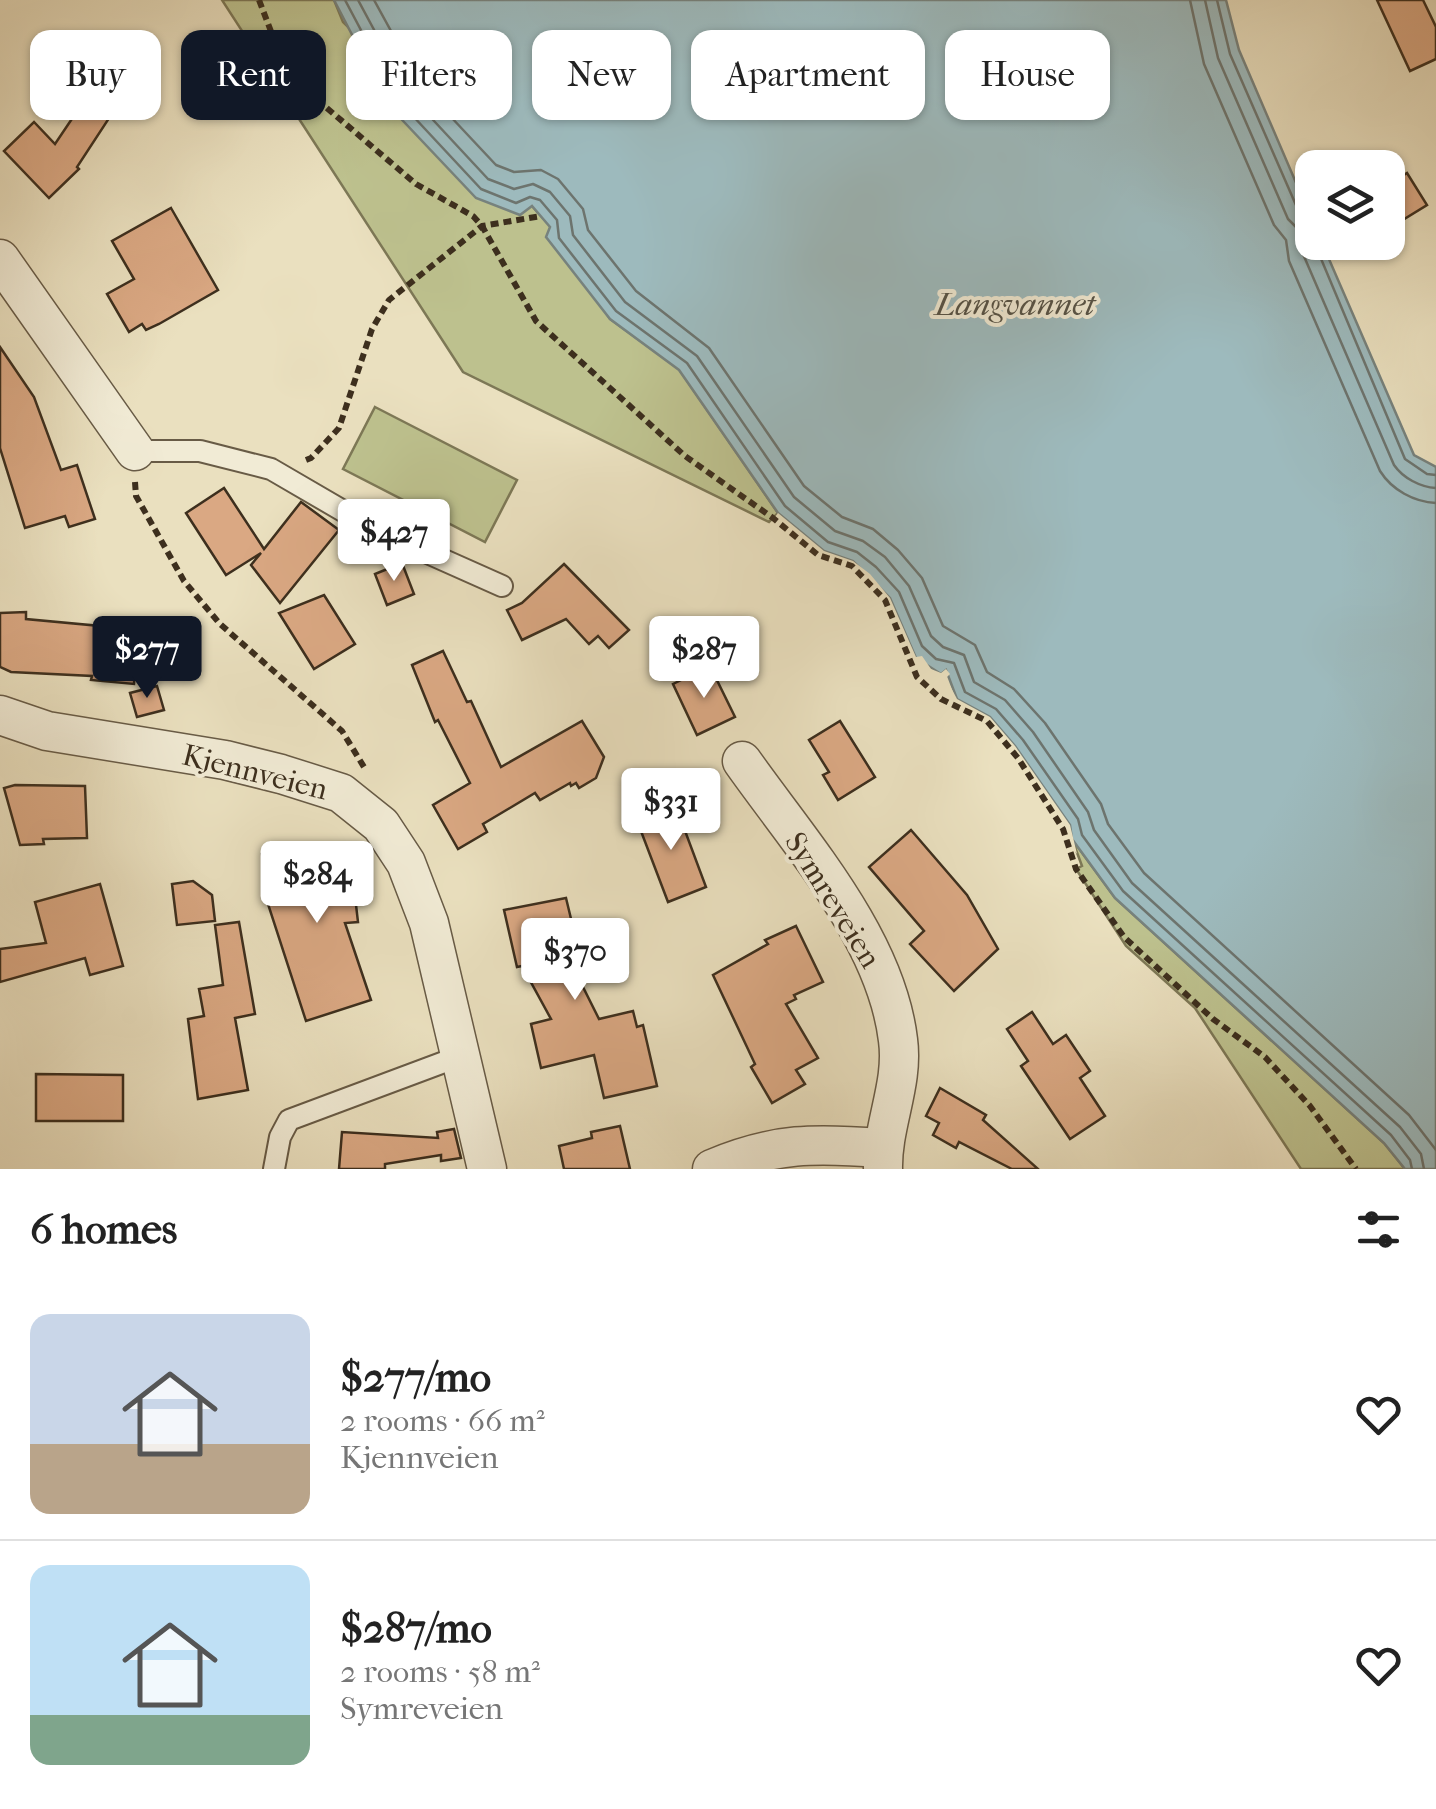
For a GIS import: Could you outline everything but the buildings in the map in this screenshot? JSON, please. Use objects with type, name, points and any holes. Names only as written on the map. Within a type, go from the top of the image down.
[{"type":"street","points":[[0,259],[135,451]]},
{"type":"street","name":"Kjennveien","points":[[0,715],[47,731],[226,760],[281,774],[342,793],[381,825],[406,862],[430,923],[487,1169]]},
{"type":"street","name":"Symreveien","points":[[742,761],[846,908],[872,954],[892,1006],[899,1042],[898,1075],[883,1158]]},
{"type":"street","points":[[712,1169],[750,1153],[792,1145],[883,1158]]},
{"type":"lane","points":[[135,451],[200,451],[272,469],[374,528],[502,586]]},
{"type":"lane","points":[[274,1169],[280,1137],[290,1120],[463,1056]]},
{"type":"path","points":[[258,0],[280,55],[308,92],[416,184],[473,216],[536,321],[685,456],[818,555],[852,566],[885,600],[918,677],[941,699],[987,721],[1008,746],[1063,829],[1076,869],[1124,937],[1220,1025],[1265,1056],[1310,1106],[1356,1169]]},
{"type":"path","points":[[272,469],[311,458],[339,428],[372,329],[390,300],[482,226],[541,216]]},
{"type":"path","points":[[135,451],[136,496],[184,582],[220,624],[342,731],[372,780],[381,825]]},
{"type":"green space","points":[[222,0],[334,0],[343,22],[351,30],[346,30],[346,120],[444,120],[551,227],[610,319],[679,369],[778,513],[769,522],[463,372],[300,120],[326,120],[326,30],[241,30]]},
{"type":"green space","points":[[375,407],[517,480],[485,542],[343,469]]},
{"type":"green space","points":[[1072,839],[1115,898],[1384,1143],[1405,1169],[1301,1169],[1195,1008],[1126,946],[1076,869],[1082,866]]},
{"type":"water","name":"Langvannet","points":[[334,0],[1226,0],[1239,50],[1295,180],[1295,260],[1329,260],[1414,455],[1436,467],[1436,1169],[1405,1169],[1384,1143],[1115,898],[1072,839],[1070,825],[1015,746],[990,717],[957,699],[946,670],[941,674],[916,658],[890,598],[853,561],[824,551],[778,513],[679,370],[610,319],[546,237],[550,227],[532,206],[520,215],[476,198],[402,120],[512,120],[512,30],[350,30]]},
{"type":"pier","points":[[778,513],[824,551],[853,561],[870,574],[890,598],[916,657],[922,656],[931,669],[941,673],[946,669],[950,674],[946,678],[957,699],[990,717],[1015,746],[1070,825],[1077,854],[1067,841],[1065,827],[1011,749],[986,721],[953,703],[941,679],[912,661],[886,600],[851,565],[821,555],[775,517]]}]
